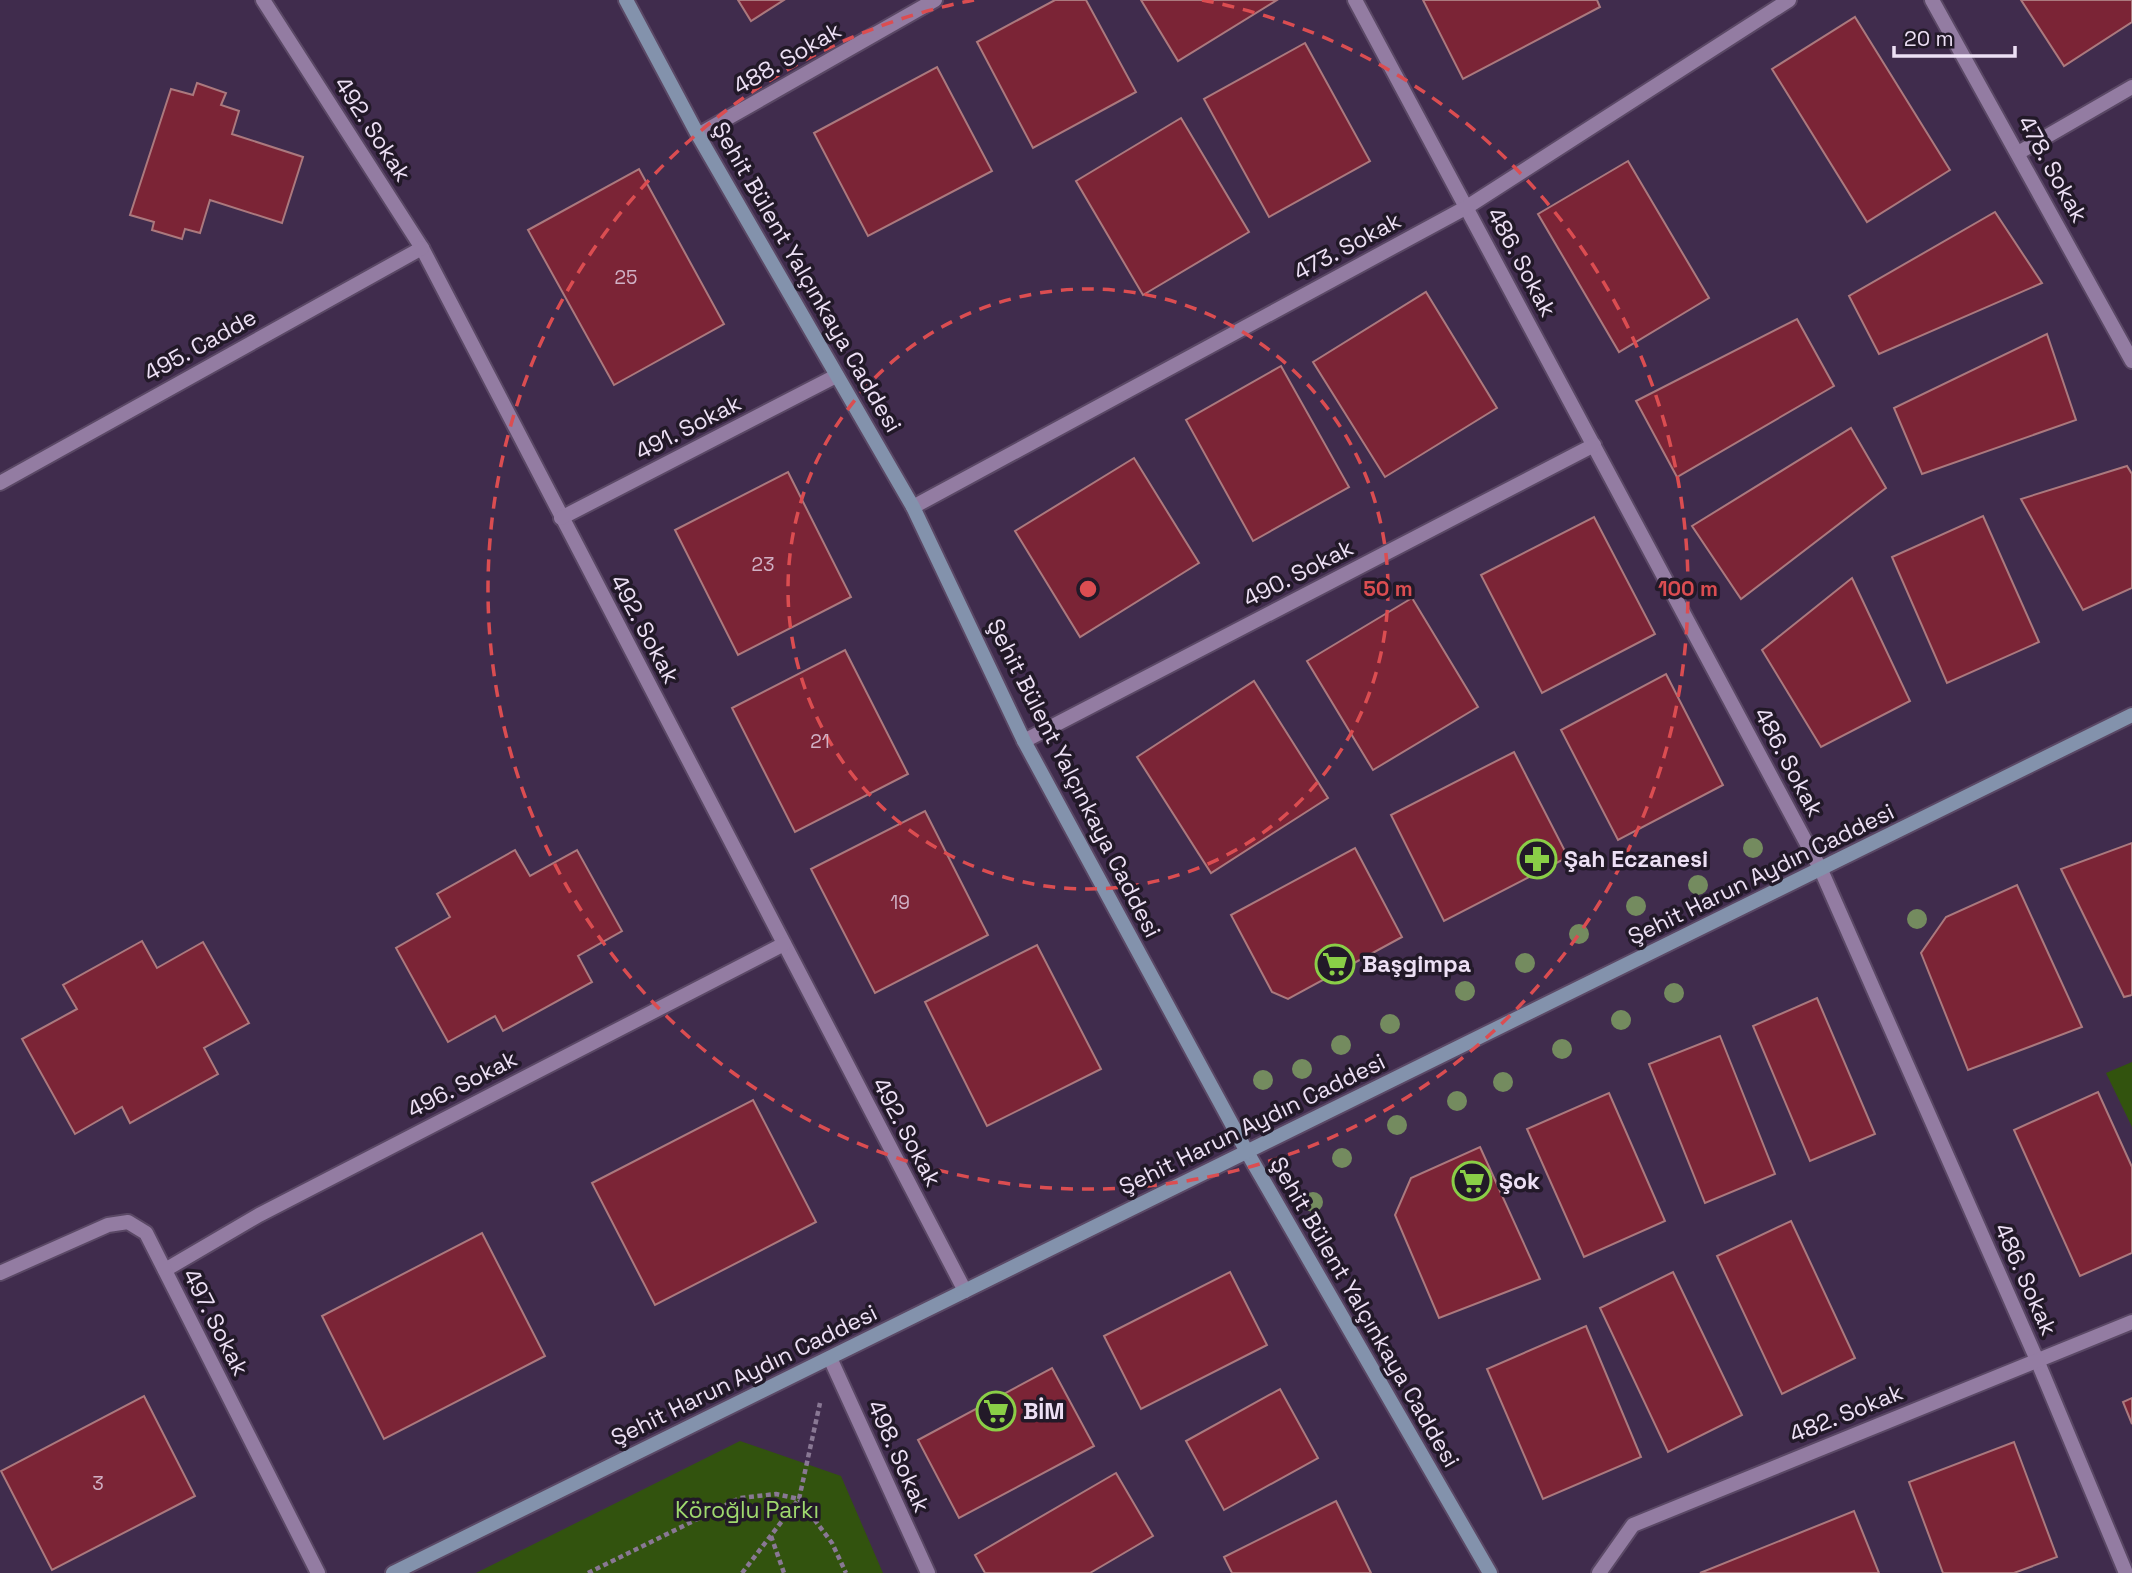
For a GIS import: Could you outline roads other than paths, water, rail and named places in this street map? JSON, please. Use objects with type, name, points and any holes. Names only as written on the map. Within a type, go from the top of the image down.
[{"type":"main road","name":"Şehit Bülent Yalçınkaya Caddesi","points":[[626,0],[698,135],[913,507],[1024,741],[1247,1152],[1490,1573]]},
{"type":"main road","name":"Şehit Harun Aydın Caddesi","points":[[393,1573],[2132,715]]},
{"type":"street","name":"492. Sokak","points":[[263,0],[422,248],[965,1291]]},
{"type":"street","name":"488. Sokak","points":[[698,135],[935,0]]},
{"type":"street","name":"486. Sokak","points":[[1355,0],[1821,870],[2037,1360],[2126,1573]]},
{"type":"street","name":"473. Sokak","points":[[913,507],[1467,207],[1789,0]]},
{"type":"street","name":"478. Sokak","points":[[1932,0],[2132,361]]},
{"type":"street","points":[[2018,153],[2132,87]]},
{"type":"street","name":"495. Cadde","points":[[0,483],[422,248]]},
{"type":"street","name":"491. Sokak","points":[[561,518],[836,376]]},
{"type":"street","name":"490. Sokak","points":[[1024,741],[1594,445]]},
{"type":"street","name":"496. Sokak","points":[[165,1270],[259,1214],[783,944]]},
{"type":"street","name":"497. Sokak","points":[[0,1273],[107,1225],[128,1222],[146,1233],[318,1573]]},
{"type":"street","name":"482. Sokak","points":[[1598,1573],[1633,1525],[2132,1322]]},
{"type":"street","name":"498. Sokak","points":[[830,1357],[928,1573]]},
{"type":"place","name":"Şah Eczanesi","points":[[1537,859]]},
{"type":"place","name":"Başgimpa","points":[[1335,964]]},
{"type":"place","name":"Şok","points":[[1472,1181]]},
{"type":"place","name":"BİM","points":[[996,1411]]},
{"type":"park label","name":"Köroğlu Parkı","points":[[747,1510]]}]
